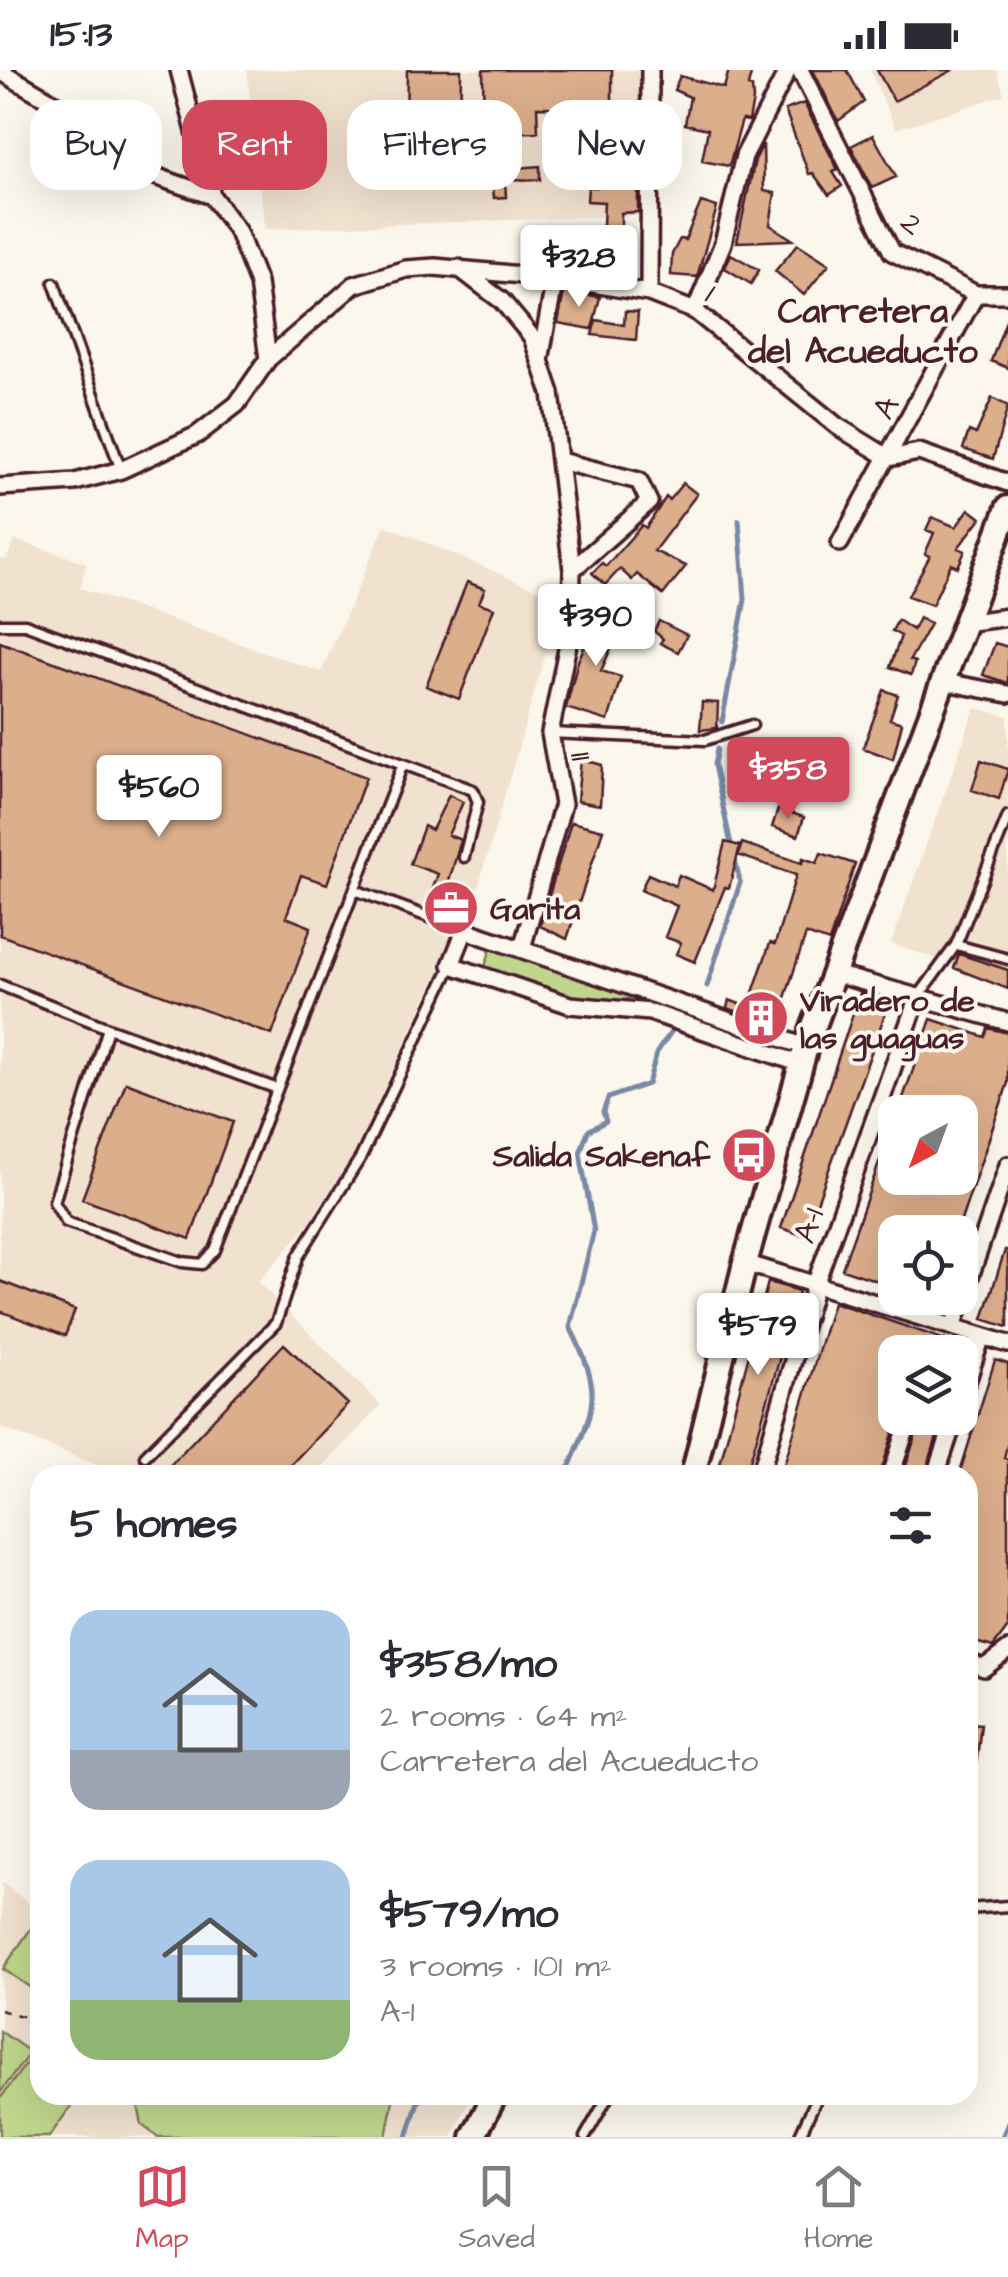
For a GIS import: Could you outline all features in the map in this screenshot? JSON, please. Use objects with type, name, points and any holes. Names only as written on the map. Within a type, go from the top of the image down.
[{"type":"street","points":[[0,70],[48,99],[138,170],[212,196]]},
{"type":"street","points":[[179,70],[212,196],[238,232],[258,283],[268,359]]},
{"type":"street","points":[[649,294],[650,70]]},
{"type":"street","points":[[695,311],[723,244],[744,156],[788,70]]},
{"type":"street","name":"2","points":[[800,70],[892,252],[976,294],[1008,294]]},
{"type":"street","name":"1","points":[[0,487],[75,482],[120,470],[210,424],[237,404],[268,359],[354,285],[406,268],[458,268],[555,278],[649,294],[695,311],[837,426],[889,458]]},
{"type":"street","name":"11","points":[[458,268],[502,301],[532,337],[552,394],[572,570],[571,629],[550,733],[563,804],[522,948]]},
{"type":"street","name":"11","points":[[540,361],[555,278]]},
{"type":"street","name":"A","points":[[840,543],[976,294]]},
{"type":"street","points":[[889,458],[919,452],[1008,483]]},
{"type":"street","points":[[560,461],[639,481],[649,502],[572,570]]},
{"type":"street","points":[[695,1465],[745,1263],[831,973],[1008,508]]},
{"type":"street","points":[[964,624],[1008,617]]},
{"type":"street","points":[[940,680],[1008,694]]},
{"type":"street","points":[[464,930],[522,948],[804,1056],[650,1012],[570,1005],[452,964],[464,930]]},
{"type":"street","points":[[831,973],[1008,1022]]},
{"type":"street","name":"A-1","points":[[763,1465],[816,1285],[918,997]]},
{"type":"street","points":[[953,1327],[1008,1165]]},
{"type":"street","points":[[745,1263],[1008,1344]]},
{"type":"street","points":[[978,1346],[982,1336]]},
{"type":"street","points":[[895,1465],[905,1435]]},
{"type":"street","points":[[939,1465],[949,1435]]},
{"type":"street","points":[[978,1666],[984,1668],[996,1663],[1008,1650]]},
{"type":"street","points":[[473,2137],[490,2105]]},
{"type":"lane","points":[[54,283],[120,470]]},
{"type":"lane","points":[[0,624],[25,624],[473,790],[478,802],[464,857]]},
{"type":"lane","points":[[550,733],[705,740],[752,725]]},
{"type":"lane","points":[[108,1028],[54,1202],[66,1222],[182,1262],[202,1264],[215,1250],[403,764]]},
{"type":"lane","points":[[918,997],[956,945],[1008,816]]},
{"type":"lane","points":[[356,890],[464,930]]},
{"type":"lane","points":[[956,945],[1008,959]]},
{"type":"lane","points":[[145,1456],[276,1323],[298,1257],[361,1157],[452,964]]},
{"type":"lane","points":[[0,985],[275,1088]]},
{"type":"lane","points":[[978,1908],[1008,1906]]},
{"type":"lane","points":[[585,2137],[603,2105]]},
{"type":"lane","points":[[799,2137],[813,2105]]},
{"type":"path","points":[[0,2010],[30,2018]]},
{"type":"shaded area","points":[[247,70],[641,70],[642,100],[542,100],[542,190],[644,190],[645,215],[265,229],[261,190],[327,190],[327,100],[250,100]]},
{"type":"shaded area","points":[[870,70],[997,70],[1004,95],[896,129]]},
{"type":"shaded area","points":[[385,525],[561,600],[450,984],[435,979],[353,1155],[308,1225],[258,1282],[381,1405],[324,1465],[98,1465],[0,1427],[0,558],[6,560],[15,540],[87,563],[80,588],[321,672]]},
{"type":"shaded area","points":[[975,708],[1008,716],[1008,982],[891,944]]},
{"type":"shaded area","points":[[2,1883],[30,1904],[30,2105],[466,2105],[452,2137],[0,2137]]},
{"type":"green space","points":[[492,944],[629,993],[629,998],[622,1003],[569,997],[485,967]]},
{"type":"green space","points":[[30,1930],[30,1987],[3,1969]]},
{"type":"green space","points":[[0,2031],[30,2052],[0,2093]]},
{"type":"green space","points":[[30,2058],[30,2105],[72,2105],[49,2137],[0,2137],[0,2099]]},
{"type":"green space","points":[[138,2105],[392,2105],[386,2137],[158,2137],[142,2125]]},
{"type":"building","points":[[407,70],[461,70],[461,100],[407,100]]},
{"type":"building","points":[[483,70],[612,70],[612,100],[542,100],[542,107],[537,107],[538,132],[522,132],[522,100],[483,100]]},
{"type":"building","points":[[729,70],[752,70],[748,86],[752,87],[753,100],[749,121],[742,120],[729,166],[702,161],[708,129],[685,124],[690,97],[674,90],[680,76],[724,88]]},
{"type":"building","points":[[813,70],[847,70],[864,102],[838,121]]},
{"type":"building","points":[[877,70],[953,70],[894,101]]},
{"type":"building","points":[[804,103],[838,170],[833,172],[842,186],[829,195],[813,173],[809,174],[785,110]]},
{"type":"building","points":[[873,135],[896,177],[872,188],[851,146]]},
{"type":"building","points":[[763,144],[764,191],[775,193],[770,225],[793,240],[737,242],[755,160]]},
{"type":"building","points":[[540,166],[540,180],[522,179],[522,168]]},
{"type":"building","points":[[493,190],[506,190],[506,197],[494,198]]},
{"type":"building","points":[[588,190],[638,190],[638,212],[621,213],[621,254],[617,253],[614,276],[601,274],[604,202],[587,201]]},
{"type":"building","points":[[701,202],[717,207],[697,277],[671,275],[672,254],[680,239],[685,240]]},
{"type":"building","points":[[798,244],[829,264],[804,295],[775,271]]},
{"type":"building","points":[[731,254],[759,270],[751,284],[725,268]]},
{"type":"building","points":[[564,291],[600,297],[592,329],[558,323]]},
{"type":"building","points":[[625,311],[638,312],[636,340],[592,335],[596,320],[624,325]]},
{"type":"building","points":[[1008,318],[1008,368],[991,361]]},
{"type":"building","points":[[992,398],[1008,406],[993,459],[963,449],[969,431],[976,434]]},
{"type":"building","points":[[683,483],[697,494],[654,551],[686,566],[663,595],[637,574],[632,580],[620,569],[605,585],[592,573],[602,563],[606,566],[642,525],[646,528],[666,497],[669,500]]},
{"type":"building","points":[[969,509],[981,518],[958,548],[965,551],[958,567],[951,564],[932,605],[908,596],[930,556],[925,554],[934,533],[926,530],[932,517],[956,527]]},
{"type":"building","points":[[467,582],[485,589],[479,603],[494,608],[459,699],[426,686]]},
{"type":"building","points":[[589,603],[629,631],[622,643],[615,639],[601,671],[621,677],[608,721],[566,708],[578,661],[596,621],[583,614]]},
{"type":"building","points":[[919,618],[930,624],[910,660],[915,662],[911,675],[890,667],[901,636],[892,631],[898,620],[913,630]]},
{"type":"building","points":[[659,621],[687,635],[678,652],[660,643],[663,639],[654,631]]},
{"type":"building","points":[[0,642],[366,777],[327,884],[301,875],[286,917],[311,927],[272,1035],[0,935]]},
{"type":"building","points":[[995,643],[1008,647],[1008,683],[983,675]]},
{"type":"building","points":[[884,690],[898,695],[890,719],[902,723],[893,759],[863,748]]},
{"type":"building","points":[[702,702],[718,703],[717,728],[700,730]]},
{"type":"building","points":[[581,759],[602,765],[600,805],[577,801]]},
{"type":"building","points":[[981,760],[1008,769],[999,799],[972,790]]},
{"type":"building","points":[[449,795],[463,802],[448,835],[461,840],[445,895],[476,906],[471,920],[426,908],[438,874],[410,864],[424,826],[432,830]]},
{"type":"building","points":[[778,809],[804,817],[798,836],[772,827]]},
{"type":"building","points":[[571,822],[603,830],[567,939],[540,926]]},
{"type":"building","points":[[725,842],[740,846],[729,888],[725,887],[695,962],[676,954],[681,943],[665,937],[677,906],[641,890],[648,874],[675,886],[679,875],[713,890]]},
{"type":"building","points":[[742,843],[802,863],[803,858],[817,863],[821,853],[855,864],[829,942],[806,934],[783,1004],[776,1002],[769,1022],[727,1008],[729,1000],[748,1007],[770,943],[775,944],[796,875],[738,855]]},
{"type":"building","points":[[959,954],[1008,970],[1008,989],[954,968]]},
{"type":"building","points":[[860,993],[889,1003],[805,1236],[781,1228]]},
{"type":"building","points":[[931,1019],[985,1037],[988,1028],[1008,1033],[1008,1083],[978,1171],[978,1095],[904,1095]]},
{"type":"building","points":[[126,1082],[233,1122],[190,1239],[82,1199]]},
{"type":"building","points":[[878,1166],[878,1195],[970,1195],[963,1215],[878,1215],[878,1281],[842,1269]]},
{"type":"building","points":[[1008,1250],[1008,1327],[983,1319]]},
{"type":"building","points":[[0,1281],[75,1310],[65,1336],[0,1311]]},
{"type":"building","points":[[768,1282],[799,1291],[749,1465],[720,1465]]},
{"type":"building","points":[[833,1302],[931,1335],[878,1335],[878,1435],[893,1435],[883,1465],[784,1465]]},
{"type":"building","points":[[284,1344],[348,1404],[290,1465],[170,1465]]},
{"type":"building","points":[[995,1360],[1008,1364],[1008,1442],[1004,1458],[1008,1459],[1008,1627],[993,1647],[978,1643],[978,1465],[962,1465],[972,1435],[978,1435],[978,1414]]},
{"type":"building","points":[[916,1435],[938,1435],[928,1465],[906,1465]]},
{"type":"waterway","points":[[722,722],[745,599],[739,520]]},
{"type":"waterway","points":[[717,749],[714,765],[732,849]]},
{"type":"waterway","points":[[707,986],[740,883],[735,859]]},
{"type":"waterway","points":[[570,1465],[592,1401],[588,1370],[570,1327],[594,1231],[580,1153],[588,1131],[606,1121],[603,1112],[608,1098],[648,1084],[657,1052],[671,1032]]},
{"type":"waterway","points":[[407,2137],[417,2105]]},
{"type":"waterway","points":[[1002,2137],[1008,2123]]},
{"type":"place","name":"Garita","points":[[451,908]]},
{"type":"place","name":"Viradero de las guaguas","points":[[761,1018]]},
{"type":"place","name":"Salida Sakenaf","points":[[749,1155]]},
{"type":"district","name":"Carretera del Acueducto","points":[[863,330]]}]
